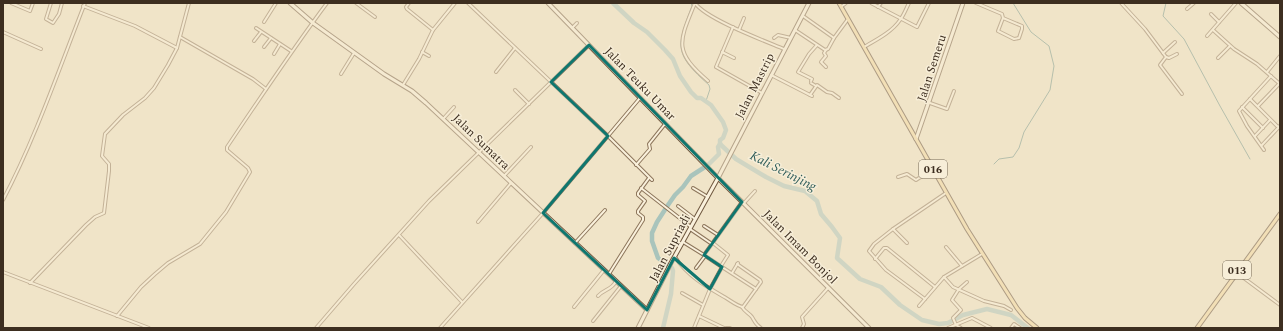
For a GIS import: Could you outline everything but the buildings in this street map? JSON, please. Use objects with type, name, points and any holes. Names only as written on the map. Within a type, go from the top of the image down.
[{"type":"main road","name":"Jalan Sumatra","points":[[290,3],[313,22],[384,74],[403,85],[444,118],[478,152],[647,310]]},
{"type":"main road","name":"Jalan Teuku Umar","points":[[548,3],[718,178]]},
{"type":"main road","name":"Jalan Mastrip","points":[[718,178],[809,3]]},
{"type":"main road","name":"016","points":[[839,3],[982,254],[1017,308],[1025,318],[1037,328]]},
{"type":"main road","name":"Jalan Semeru","points":[[916,139],[930,103],[963,3]]},
{"type":"main road","points":[[1241,3],[1280,37]]},
{"type":"main road","name":"Jalan Supriadi","points":[[638,328],[671,263],[684,242],[718,178]]},
{"type":"main road","name":"Jalan Imam Bonjol","points":[[718,178],[869,328]]},
{"type":"main road","name":"013","points":[[1196,328],[1280,214]]},
{"type":"street","points":[[11,3],[29,11],[31,10],[33,3]]},
{"type":"street","points":[[51,3],[46,19],[54,23],[59,14],[62,3]]},
{"type":"street","points":[[3,200],[30,144],[58,76],[85,3]]},
{"type":"street","points":[[30,283],[86,225],[95,217],[104,213],[109,171],[109,164],[102,156],[105,134],[123,115],[154,88],[177,48],[189,3]]},
{"type":"street","points":[[264,22],[276,3]]},
{"type":"street","points":[[117,316],[141,287],[164,266],[200,244],[226,212],[250,172],[248,168],[227,150],[227,147],[327,3]]},
{"type":"street","points":[[356,3],[375,17]]},
{"type":"street","points":[[409,3],[406,6],[407,9],[433,30]]},
{"type":"street","points":[[403,85],[433,30],[455,3]]},
{"type":"street","points":[[468,3],[651,179],[641,188],[638,194],[645,201],[638,213],[642,217],[642,220],[609,274]]},
{"type":"street","points":[[708,81],[691,65],[682,50],[683,36],[695,3],[698,7],[710,15],[733,27],[784,49]]},
{"type":"street","points":[[841,7],[846,3]]},
{"type":"street","points":[[871,3],[917,27],[929,3]]},
{"type":"street","points":[[878,7],[880,3]]},
{"type":"street","points":[[864,47],[887,33],[901,19],[909,3]]},
{"type":"street","points":[[976,3],[1001,13],[1003,18],[1022,26],[1022,31],[1018,39],[1014,39],[997,31],[1003,18]]},
{"type":"street","points":[[1122,3],[1166,56],[1169,58],[1177,54]]},
{"type":"street","points":[[1187,9],[1194,3]]},
{"type":"street","points":[[1207,36],[1236,3]]},
{"type":"street","points":[[84,6],[135,26],[177,48]]},
{"type":"street","points":[[1211,14],[1219,22]]},
{"type":"street","points":[[803,16],[834,38]]},
{"type":"street","points":[[739,30],[744,18]]},
{"type":"street","points":[[826,67],[821,62],[826,56],[824,53],[848,19]]},
{"type":"street","points":[[572,28],[577,23]]},
{"type":"street","points":[[733,27],[716,67],[762,92]]},
{"type":"street","points":[[256,28],[292,52]]},
{"type":"street","points":[[795,30],[826,50]]},
{"type":"street","points":[[1213,30],[1230,46],[1267,72],[1280,84],[1258,106]]},
{"type":"street","points":[[3,32],[40,49]]},
{"type":"street","points":[[254,41],[261,32]]},
{"type":"street","points":[[774,38],[778,35],[791,38]]},
{"type":"street","points":[[180,37],[252,79],[266,89]]},
{"type":"street","points":[[264,47],[271,38]]},
{"type":"street","points":[[1163,53],[1176,42]]},
{"type":"street","points":[[274,54],[280,44]]},
{"type":"street","points":[[316,328],[429,202],[478,152],[589,45]]},
{"type":"street","points":[[817,45],[809,54],[798,72],[812,79],[811,82],[816,86],[839,98]]},
{"type":"street","points":[[1218,58],[1230,46]]},
{"type":"street","points":[[496,72],[515,48]]},
{"type":"street","points":[[341,74],[354,52]]},
{"type":"street","points":[[422,52],[429,56]]},
{"type":"street","points":[[722,52],[734,58]]},
{"type":"street","points":[[1166,56],[1160,65],[1182,94]]},
{"type":"street","points":[[1267,72],[1280,56]]},
{"type":"street","points":[[771,75],[811,95],[816,86]]},
{"type":"street","points":[[1264,150],[1239,112],[1272,76]]},
{"type":"street","points":[[514,90],[529,104]]},
{"type":"street","points":[[930,103],[948,109],[954,91]]},
{"type":"street","points":[[440,328],[543,213],[640,98]]},
{"type":"street","points":[[1250,99],[1270,120],[1279,127],[1262,146]]},
{"type":"street","points":[[444,118],[454,107]]},
{"type":"street","points":[[1242,107],[1263,128]]},
{"type":"street","points":[[1255,136],[1270,120]]},
{"type":"street","points":[[636,165],[650,149],[649,144],[665,124]]},
{"type":"street","points":[[504,176],[531,148]]},
{"type":"street","points":[[898,177],[907,174],[916,180],[933,169]]},
{"type":"street","points":[[478,222],[511,183]]},
{"type":"street","points":[[641,188],[728,255],[710,289],[694,328]]},
{"type":"street","points":[[693,188],[708,197]]},
{"type":"street","points":[[696,268],[718,235],[743,203],[755,191]]},
{"type":"street","points":[[925,299],[892,275],[875,259],[869,252],[869,249],[893,229],[946,193]]},
{"type":"street","points":[[678,206],[696,219]]},
{"type":"street","points":[[575,243],[605,210]]},
{"type":"street","points":[[704,226],[718,235]]},
{"type":"street","points":[[893,229],[907,243]]},
{"type":"street","points":[[399,234],[462,302]]},
{"type":"street","points":[[684,242],[756,289]]},
{"type":"street","points":[[946,247],[962,266]]},
{"type":"street","points":[[875,259],[884,248],[887,248],[935,287]]},
{"type":"street","points":[[920,306],[944,277],[982,254]]},
{"type":"street","points":[[675,257],[684,269],[710,289],[742,307],[760,328]]},
{"type":"street","points":[[732,273],[737,263],[761,282],[742,307]]},
{"type":"street","points":[[574,307],[604,270]]},
{"type":"street","points":[[3,272],[149,328]]},
{"type":"street","points":[[1236,273],[1280,305]]},
{"type":"street","points":[[944,277],[953,287],[984,301],[1004,306],[1011,310]]},
{"type":"street","points":[[598,296],[602,291],[608,290],[612,287],[616,281]]},
{"type":"street","points":[[961,328],[956,325],[954,318],[961,310],[952,300],[959,289],[967,282]]},
{"type":"street","points":[[593,321],[621,286]]},
{"type":"street","points":[[802,328],[804,324],[802,317],[828,288]]},
{"type":"street","points":[[682,293],[703,305]]},
{"type":"street","points":[[699,316],[725,328],[730,328]]},
{"type":"street","points":[[948,328],[972,318],[989,327]]},
{"type":"street","points":[[1011,328],[1014,324],[1020,328]]},
{"type":"highlighted area","points":[[589,45],[742,202],[704,255],[722,267],[710,289],[674,258],[647,310],[543,213],[608,136],[551,82]]},
{"type":"waterway","name":"Kali Serinjing","points":[[613,3],[634,23],[647,32],[673,59],[680,76],[691,92],[697,98],[701,98],[711,105],[723,122],[726,130],[723,138],[720,140],[720,144],[736,159],[766,177],[784,186],[805,191],[817,201],[821,214],[840,238],[837,258],[860,279],[881,287],[900,305],[922,320],[939,324],[948,323],[963,315],[987,309],[1011,315],[1028,328]]},
{"type":"waterway","points":[[691,3],[692,6],[683,31],[681,49],[689,65],[709,85],[710,89],[706,101]]},
{"type":"waterway","points":[[994,164],[999,159],[1013,157],[1019,148],[1024,132],[1050,90],[1054,66],[1049,46],[1031,32],[1013,3]]},
{"type":"waterway","points":[[1166,3],[1163,16],[1184,39],[1250,159]]},
{"type":"waterway","points":[[663,328],[671,294],[673,271],[672,268],[658,258],[652,241],[652,233],[668,205],[691,176],[708,165],[719,154],[718,147],[720,144]]}]
